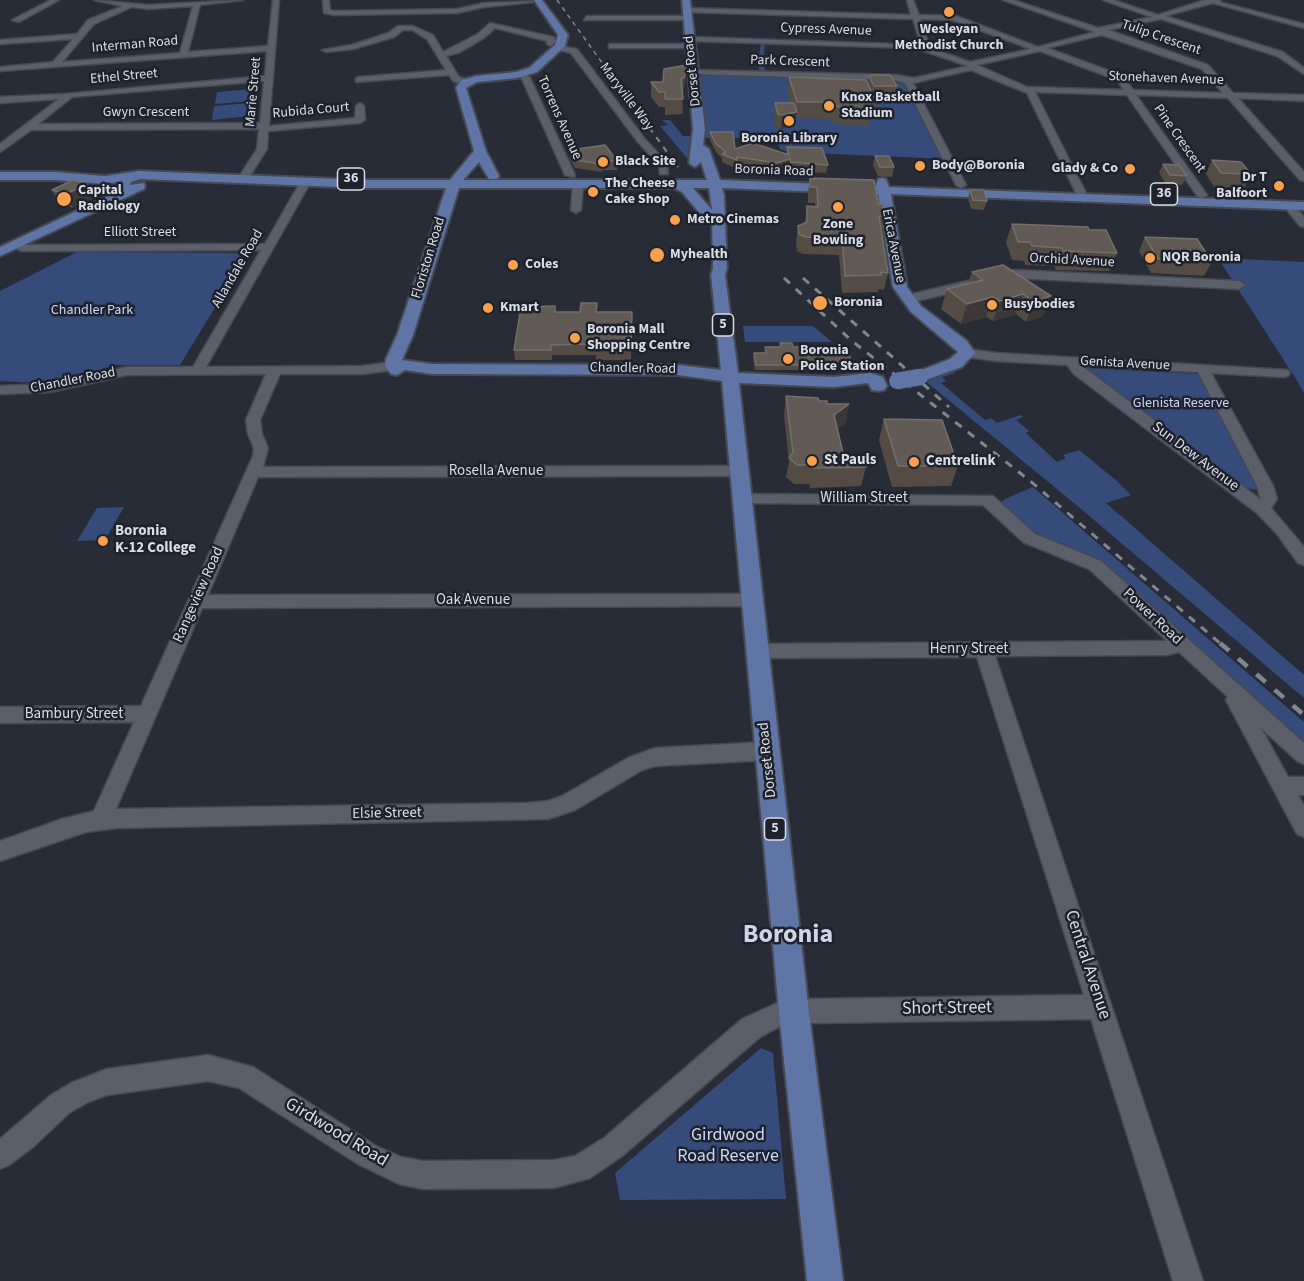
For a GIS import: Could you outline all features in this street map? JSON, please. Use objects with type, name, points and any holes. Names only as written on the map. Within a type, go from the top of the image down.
[{"type":"main road","points":[[494,176],[482,155],[461,89],[466,82],[522,74],[536,69],[564,40],[562,33],[539,1]]},
{"type":"main road","name":"Dorset Road","points":[[687,9],[701,145],[715,185],[720,268],[718,275],[740,471],[756,651],[794,1013],[825,1281]]},
{"type":"main road","points":[[701,145],[724,170],[735,176]]},
{"type":"main road","name":"Dorset Road","points":[[701,145],[695,149],[686,172],[707,213],[712,268],[718,275]]},
{"type":"main road","points":[[461,179],[482,155]]},
{"type":"main road","name":"Boronia Road","points":[[623,175],[686,172]]},
{"type":"main road","name":"Boronia Road","points":[[243,180],[574,180],[676,184],[686,172]]},
{"type":"main road","name":"Boronia Road","points":[[0,176],[66,177],[103,184],[188,178],[305,183],[494,176],[509,180],[534,175],[584,180],[604,175],[686,172],[715,185],[722,192],[735,188],[773,186],[960,185],[1082,194],[1304,199]]},
{"type":"main road","name":"Boronia Road","points":[[715,185],[735,176],[882,186],[1304,206]]},
{"type":"main road","name":"Floriston Road","points":[[399,362],[461,179]]},
{"type":"main road","points":[[0,252],[107,200],[135,182]]},
{"type":"main road","points":[[676,184],[687,189],[707,213]]},
{"type":"main road","name":"Erica Avenue","points":[[882,186],[898,280],[908,299],[961,344],[967,353]]},
{"type":"main road","name":"Chandler Road","points":[[399,362],[412,372],[432,369],[678,370],[756,380],[869,383],[920,377],[956,363],[967,353]]},
{"type":"street","points":[[16,20],[56,0]]},
{"type":"street","points":[[97,0],[154,7],[240,0]]},
{"type":"street","name":"Marie Street","points":[[243,180],[262,149],[276,0]]},
{"type":"street","points":[[326,0],[327,11],[332,13],[457,11],[484,5],[539,1]]},
{"type":"street","points":[[910,0],[923,45]]},
{"type":"street","name":"Tulip Crescent","points":[[1006,0],[1200,65],[1304,178]]},
{"type":"street","points":[[1106,0],[1283,55],[1304,72]]},
{"type":"street","points":[[1212,1],[1304,26]]},
{"type":"street","name":"Park Crescent","points":[[694,72],[885,79],[907,83],[1212,1]]},
{"type":"street","points":[[183,55],[197,3]]},
{"type":"street","points":[[55,65],[92,21],[132,5]]},
{"type":"street","name":"Pine Crescent","points":[[587,18],[687,9],[956,18],[1118,77],[1202,195]]},
{"type":"street","name":"Maryville Way","points":[[442,55],[458,50],[494,25],[550,39],[556,46],[574,51],[640,140],[666,168],[686,172]]},
{"type":"street","points":[[326,50],[353,47],[408,28],[429,35],[456,79],[466,82]]},
{"type":"street","points":[[0,42],[78,36]]},
{"type":"street","name":"Cypress Avenue","points":[[612,46],[690,42],[923,45],[1028,89]]},
{"type":"street","name":"Interman Road","points":[[0,69],[272,48]]},
{"type":"street","points":[[358,80],[452,72]]},
{"type":"street","name":"Torrens Avenue","points":[[522,74],[526,78],[574,180]]},
{"type":"street","name":"Ethel Street","points":[[0,100],[65,97],[75,94],[269,78]]},
{"type":"street","points":[[907,83],[960,185]]},
{"type":"street","points":[[1028,89],[1082,194]]},
{"type":"street","name":"Stonehaven Avenue","points":[[1028,89],[1304,98]]},
{"type":"street","points":[[0,149],[65,97]]},
{"type":"street","name":"Rubida Court","points":[[360,106],[360,120],[367,130]]},
{"type":"street","name":"Rubida Court","points":[[265,127],[360,120]]},
{"type":"street","name":"Gwyn Crescent","points":[[28,127],[265,127]]},
{"type":"street","points":[[574,180],[576,210]]},
{"type":"street","name":"Allandale Road","points":[[198,369],[305,183]]},
{"type":"street","points":[[1288,205],[1304,224]]},
{"type":"street","name":"Elliott Street","points":[[14,245],[22,248],[268,247]]},
{"type":"street","name":"Orchid Avenue","points":[[908,299],[1014,274],[1239,285]]},
{"type":"street","name":"Genista Avenue","points":[[967,353],[988,357],[1283,373]]},
{"type":"street","name":"Sun Dew Avenue","points":[[1071,361],[1079,371],[1263,509],[1304,559]]},
{"type":"street","name":"Chandler Road","points":[[0,390],[31,391],[112,373],[198,369],[362,370],[381,373],[399,362]]},
{"type":"street","points":[[1202,368],[1265,486],[1269,499],[1263,509]]},
{"type":"street","name":"Rangeview Road","points":[[101,820],[253,472],[261,448],[255,434],[253,420],[274,370]]},
{"type":"street","name":"Rosella Avenue","points":[[253,472],[740,471]]},
{"type":"street","name":"William Street","points":[[741,499],[987,500]]},
{"type":"street","name":"Power Road","points":[[987,500],[1029,538],[1095,565],[1304,755]]},
{"type":"street","name":"Oak Avenue","points":[[196,602],[751,600]]},
{"type":"street","name":"Henry Street","points":[[756,651],[1167,648],[1182,644]]},
{"type":"street","name":"Central Avenue","points":[[984,650],[1188,1281]]},
{"type":"street","points":[[1228,685],[1304,827]]},
{"type":"street","name":"Bambury Street","points":[[0,716],[147,714]]},
{"type":"street","name":"Elsie Street","points":[[0,851],[62,829],[101,820],[548,810],[568,803],[635,764],[655,757],[767,751]]},
{"type":"street","points":[[1282,786],[1304,786]]},
{"type":"street","name":"Short Street","points":[[794,1013],[1101,1007]]},
{"type":"street","name":"Girdwood Road","points":[[0,1156],[24,1138],[60,1104],[80,1092],[107,1082],[208,1068],[244,1076],[367,1155],[399,1170],[423,1174],[554,1174],[580,1168],[613,1148],[751,1028],[766,1019],[794,1013]]},
{"type":"green space","points":[[761,43],[765,43],[763,61],[766,75],[896,79],[906,82],[947,159],[788,152],[780,149],[776,138],[699,138],[694,158],[687,158],[660,126],[668,125],[662,120],[670,120],[683,136],[698,136],[694,72],[760,74],[758,62]]},
{"type":"green space","points":[[252,89],[251,101],[215,104],[217,92]]},
{"type":"green space","points":[[250,103],[249,116],[212,120],[214,106]]},
{"type":"green space","name":"Chandler Park","points":[[77,252],[248,253],[180,365],[117,365],[64,379],[36,383],[0,381],[0,291]]},
{"type":"green space","points":[[1218,258],[1304,262],[1304,393],[1296,379]]},
{"type":"green space","points":[[743,326],[813,326],[832,342],[745,342]]},
{"type":"green space","name":"Glenista Reserve","points":[[1087,368],[1199,374],[1260,485],[1255,490],[1242,487],[1095,377]]},
{"type":"green space","points":[[952,371],[955,373],[942,377],[946,381],[941,383],[985,420],[991,418],[997,423],[1020,415],[1023,417],[1016,420],[1029,431],[1026,433],[1057,462],[1066,458],[1063,455],[1079,450],[1117,481],[1131,495],[1106,503],[1304,675],[1304,698],[1074,503],[924,380]]},
{"type":"green space","points":[[1033,487],[1304,722],[1304,746],[1092,556],[1036,536],[999,504]]},
{"type":"green space","points":[[124,507],[105,540],[77,541],[97,508]]},
{"type":"green space","name":"Girdwood Road Reserve","points":[[761,1048],[773,1053],[786,1199],[620,1200],[615,1173]]},
{"type":"building","points":[[687,65],[684,78],[681,78],[683,99],[665,99],[665,92],[659,92],[651,82],[663,82],[664,69]]},
{"type":"building","points":[[890,75],[897,86],[874,86],[869,76]]},
{"type":"building","points":[[789,77],[866,80],[876,102],[869,102],[872,109],[855,109],[835,106],[834,102],[797,102]]},
{"type":"building","points":[[775,103],[794,103],[797,112],[778,114]]},
{"type":"building","points":[[710,132],[733,132],[735,149],[753,143],[789,155],[787,147],[822,148],[828,165],[791,162],[790,159],[777,163],[737,157],[737,160],[722,154],[726,152],[716,144]]},
{"type":"building","points":[[605,145],[617,161],[600,161],[602,164],[574,160],[570,150]]},
{"type":"building","points":[[875,156],[889,156],[894,167],[880,167]]},
{"type":"building","points":[[1212,160],[1241,162],[1251,174],[1221,173]]},
{"type":"building","points":[[1163,164],[1179,165],[1187,176],[1170,175]]},
{"type":"building","points":[[810,178],[874,180],[878,204],[883,204],[885,216],[879,216],[888,273],[845,276],[842,239],[805,237],[799,234],[798,226],[807,222],[807,206],[818,207],[817,187],[810,187]]},
{"type":"building","points":[[73,180],[87,184],[66,194],[52,190]]},
{"type":"building","points":[[970,190],[984,190],[987,201],[973,200]]},
{"type":"building","points":[[1012,224],[1088,227],[1089,230],[1106,230],[1117,253],[1063,251],[1062,248],[1032,246],[1030,242],[1018,242]]},
{"type":"building","points":[[1145,237],[1197,239],[1212,262],[1158,259]]},
{"type":"building","points":[[1003,265],[1051,296],[1033,302],[1023,294],[1000,301],[993,297],[967,304],[947,289],[983,280],[972,272]]},
{"type":"building","name":"Boronia Mall Shopping Centre","points":[[581,303],[597,303],[596,312],[632,312],[631,350],[596,350],[597,344],[551,345],[551,350],[514,350],[521,307],[555,306],[555,312],[580,312]]},
{"type":"building","name":"Boronia Police Station","points":[[780,343],[792,343],[793,347],[822,347],[823,355],[850,356],[850,365],[756,365],[754,353],[766,353],[765,347],[781,347]]},
{"type":"building","points":[[786,396],[818,398],[819,401],[827,401],[827,404],[849,404],[834,415],[844,457],[864,457],[866,467],[814,468],[813,465],[797,465],[789,458],[793,452]]},
{"type":"building","points":[[884,419],[942,420],[958,466],[898,466]]},
{"type":"railway","points":[[557,0],[636,110]]},
{"type":"railway","points":[[635,108],[678,167]]},
{"type":"railway","points":[[784,278],[852,341],[1029,480],[1221,644]]},
{"type":"railway","points":[[803,278],[949,407]]},
{"type":"railway","points":[[1220,643],[1304,715]]},
{"type":"place","name":"Wesleyan Methodist Church","points":[[949,12]]},
{"type":"place","name":"Knox Basketball Stadium","points":[[829,106]]},
{"type":"place","name":"Boronia Library","points":[[789,121]]},
{"type":"place","name":"Black Site","points":[[603,162]]},
{"type":"place","name":"Body@Boronia","points":[[920,166]]},
{"type":"place","name":"Glady & Co","points":[[1130,169]]},
{"type":"place","name":"Dr T Balfoort","points":[[1279,186]]},
{"type":"place","name":"The Cheese Cake Shop","points":[[593,192]]},
{"type":"place","name":"Capital Radiology","points":[[64,199]]},
{"type":"place","name":"Zone Bowling","points":[[838,207]]},
{"type":"place","name":"Metro Cinemas","points":[[675,220]]},
{"type":"place","name":"Myhealth","points":[[657,255]]},
{"type":"place","name":"NQR Boronia","points":[[1150,258]]},
{"type":"place","name":"Coles","points":[[513,265]]},
{"type":"place","name":"Boronia","points":[[820,303]]},
{"type":"place","name":"Busybodies","points":[[992,305]]},
{"type":"place","name":"Kmart","points":[[488,308]]},
{"type":"place","name":"Boronia Mall Shopping Centre","points":[[575,338]]},
{"type":"place","name":"Boronia Police Station","points":[[788,359]]},
{"type":"place","name":"St Pauls","points":[[812,461]]},
{"type":"place","name":"Centrelink","points":[[914,462]]},
{"type":"place","name":"Boronia K-12 College","points":[[103,541]]},
{"type":"district","name":"Boronia","points":[[788,936]]}]
